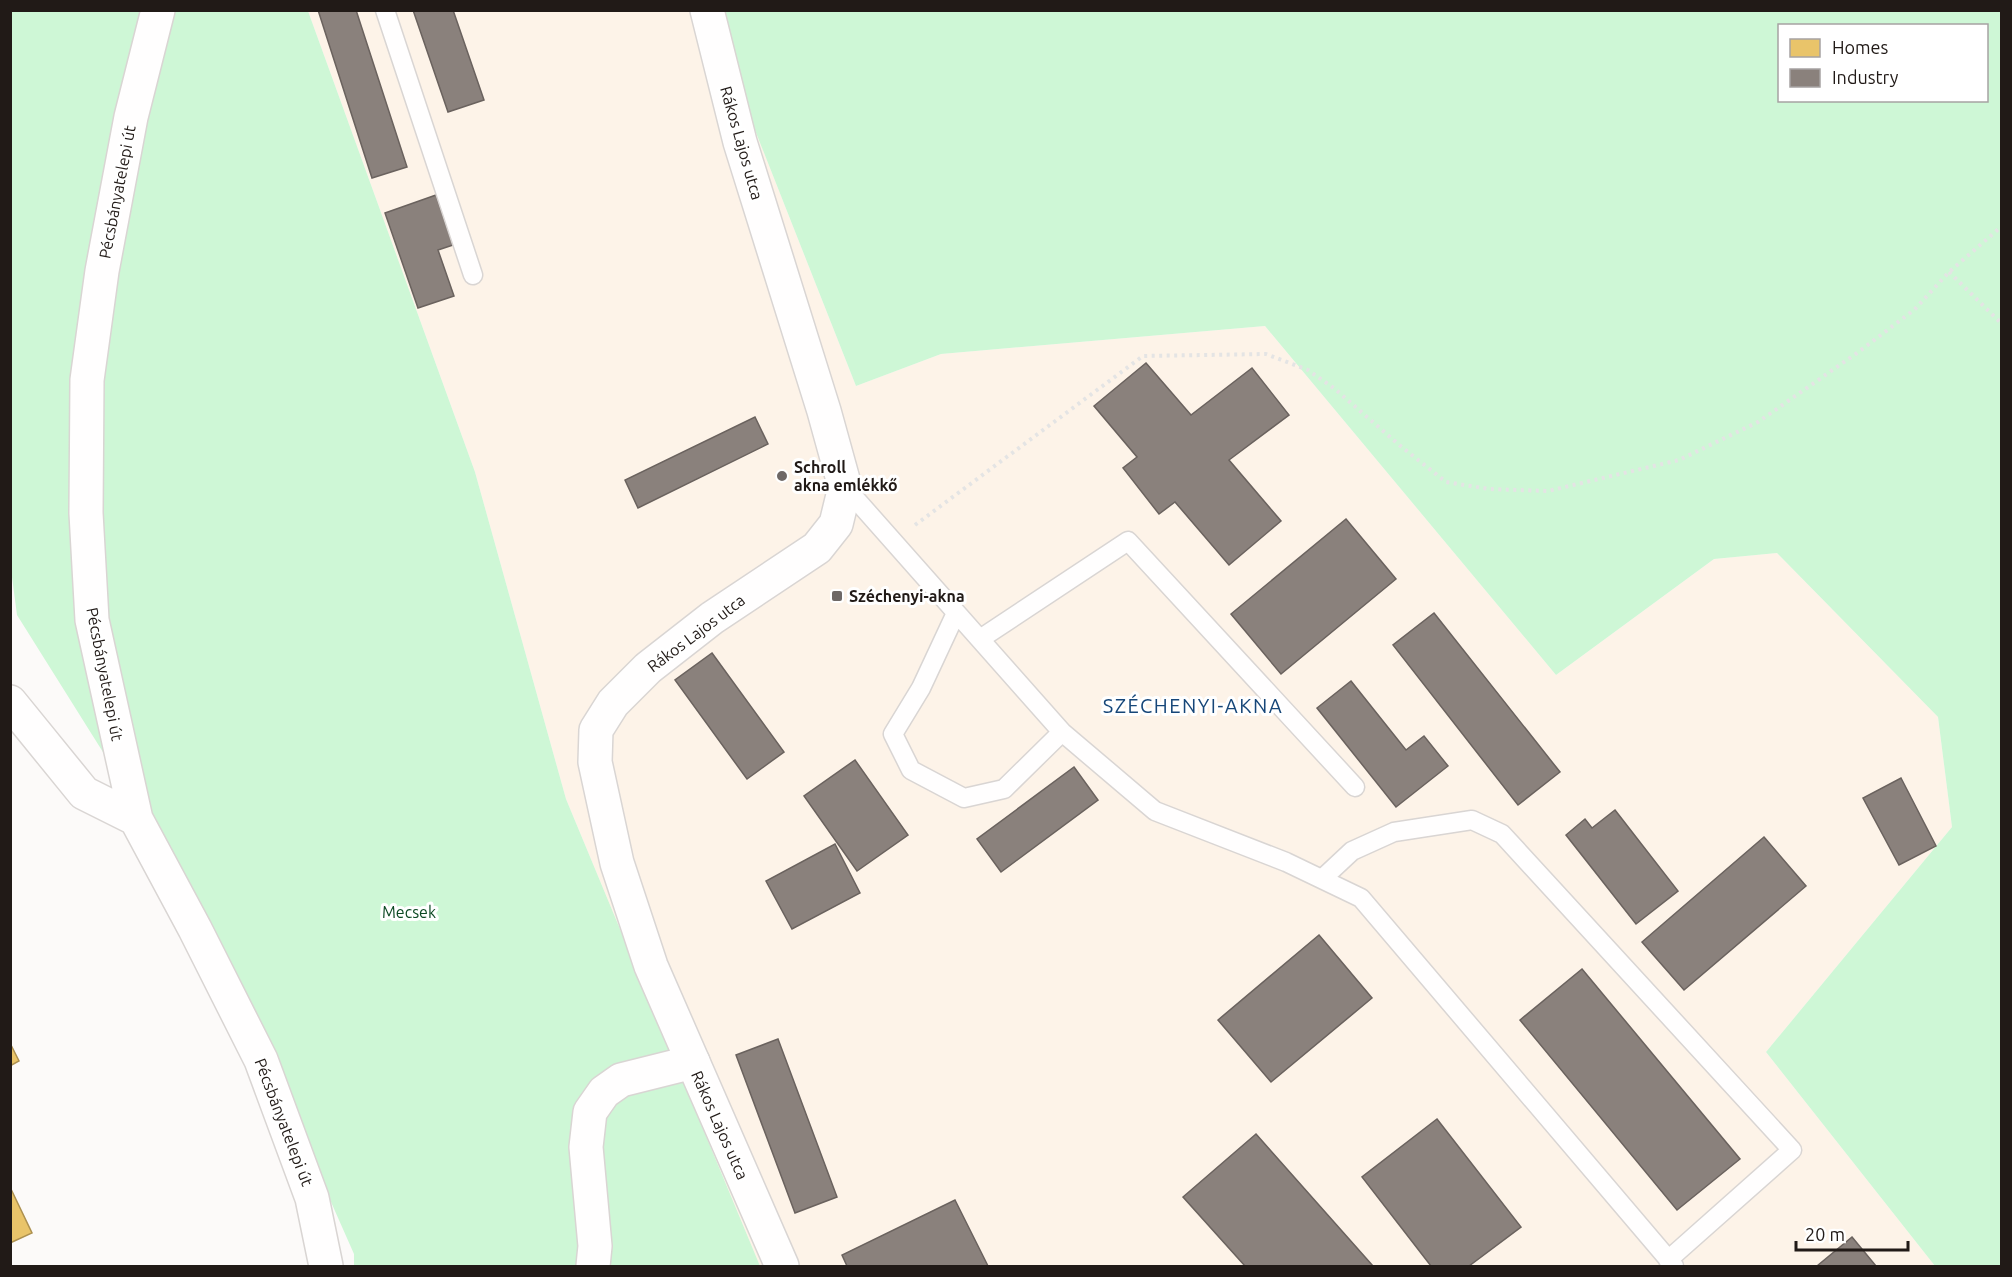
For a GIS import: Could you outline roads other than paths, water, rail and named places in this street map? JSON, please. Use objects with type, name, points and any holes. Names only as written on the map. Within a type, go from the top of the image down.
[{"type":"street","name":"Pécsbányatelepi út","points":[[158,10],[131,117],[102,272],[87,380],[86,513],[92,620],[136,819],[261,1060],[312,1198],[326,1266]]},
{"type":"street","name":"Rákos Lajos utca","points":[[706,10],[740,141],[824,411],[844,487],[836,524],[817,548],[712,618],[648,668],[613,702],[596,730],[595,762],[617,863],[651,966],[782,1266]]},
{"type":"street","points":[[10,702],[84,793],[136,819]]},
{"type":"street","points":[[593,1266],[595,1246],[586,1147],[590,1112],[604,1092],[621,1080],[693,1062]]},
{"type":"lane","points":[[385,10],[473,275]]},
{"type":"lane","points":[[844,487],[1062,732],[1155,811],[1286,862],[1361,898],[1671,1263],[1792,1150],[1502,834],[1472,820],[1394,832],[1352,851],[1323,879]]},
{"type":"lane","points":[[980,639],[1128,541],[1355,788]]},
{"type":"lane","points":[[956,613],[921,687],[893,734],[911,770],[964,798],[1004,789],[1062,732]]},
{"type":"place","name":"Schroll akna emlékkő","points":[[782,476]]},
{"type":"place","name":"Széchenyi-akna","points":[[837,596]]},
{"type":"district","name":"SZÉCHENYI-AKNA","points":[[1193,706]]},
{"type":"park label","name":"Mecsek","points":[[409,912]]}]
